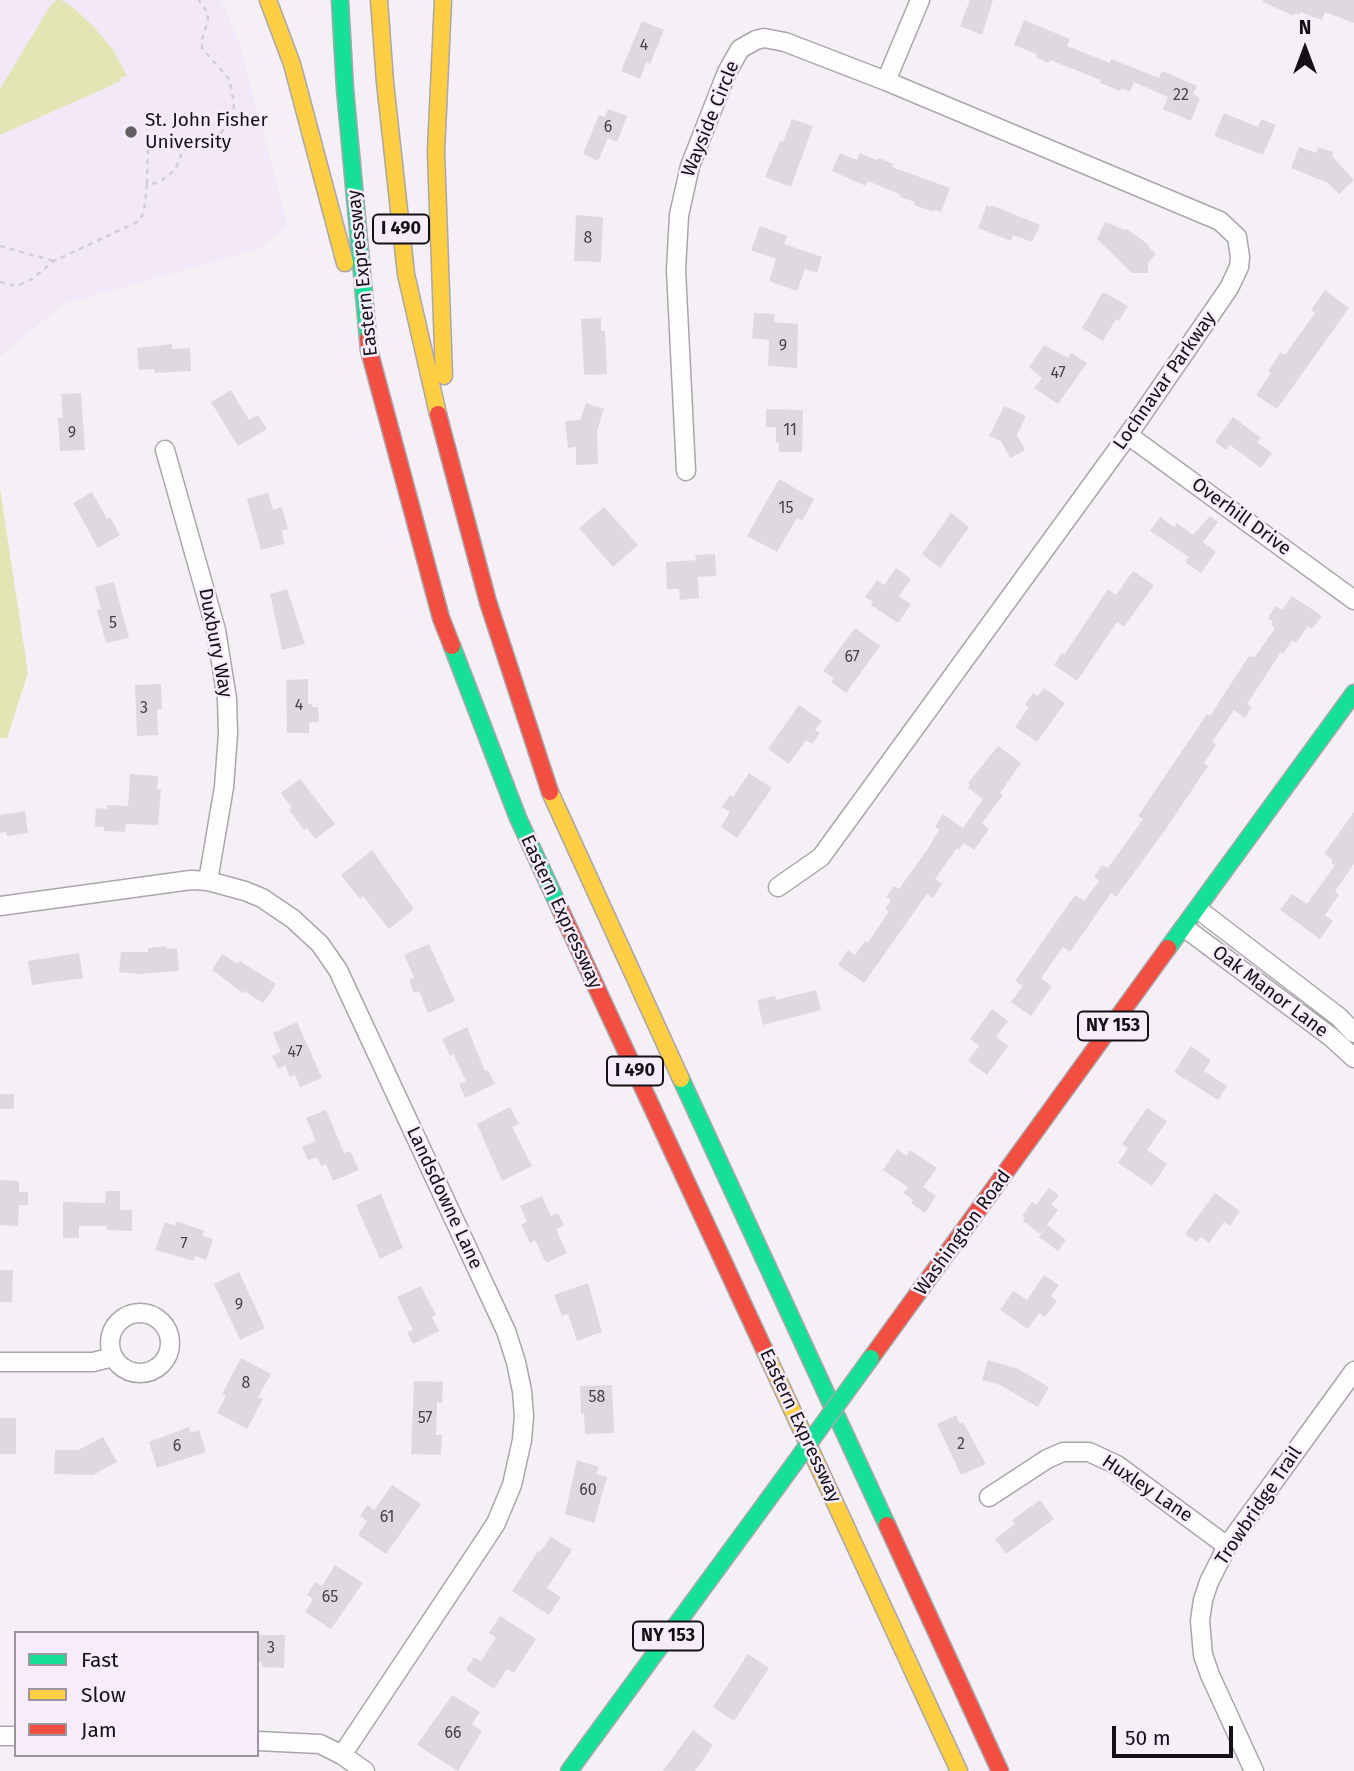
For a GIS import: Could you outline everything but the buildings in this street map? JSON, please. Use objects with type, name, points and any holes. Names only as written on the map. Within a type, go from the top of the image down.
[{"type":"main road","points":[[268,0],[292,64],[369,350]]},
{"type":"main road","name":"Eastern Expressway","points":[[340,0],[345,89],[369,350],[440,618],[518,818],[959,1771]]},
{"type":"main road","name":"Eastern Expressway","points":[[380,0],[385,82],[406,274],[447,455],[488,602],[553,801],[1000,1771]]},
{"type":"main road","points":[[443,0],[436,152],[447,455]]},
{"type":"main road","name":"Washington Road","points":[[569,1771],[1354,694]]},
{"type":"street","points":[[886,81],[919,0]]},
{"type":"street","name":"Wayside Circle","points":[[686,471],[676,270],[677,234],[690,166],[733,59],[747,43],[764,38],[774,39],[886,81]]},
{"type":"street","name":"Lochnavar Parkway","points":[[778,887],[821,857],[1128,435],[1229,288],[1239,267],[1237,237],[1220,221],[886,81]]},
{"type":"street","name":"Overhill Drive","points":[[1128,435],[1354,600]]},
{"type":"street","name":"Duxbury Way","points":[[165,450],[216,631],[227,699],[228,734],[224,788],[208,881]]},
{"type":"street","name":"Landsdowne Lane","points":[[0,906],[170,881],[208,881],[245,891],[278,908],[307,930],[330,956],[338,970],[498,1312],[516,1362],[522,1391],[522,1440],[518,1464],[496,1523],[342,1755]]},
{"type":"street","name":"Oak Manor Lane","points":[[1199,910],[1339,1017],[1354,1032]]},
{"type":"street","name":"Oak Manor Lane","points":[[1185,928],[1331,1037],[1354,1058]]},
{"type":"street","points":[[0,1362],[93,1362],[113,1357]]},
{"type":"street","name":"Trowbridge Trail","points":[[1254,1771],[1210,1675],[1200,1639],[1203,1600],[1227,1546],[1354,1371]]},
{"type":"street","name":"Huxley Lane","points":[[989,1497],[1047,1459],[1063,1452],[1089,1452],[1117,1465],[1227,1546]]},
{"type":"street","points":[[259,1741],[320,1744],[365,1771]]},
{"type":"path","points":[[148,184],[158,183],[176,170],[183,150],[212,139],[232,124],[234,103],[229,79],[202,48],[208,21],[207,12],[199,0]]},
{"type":"path","points":[[0,282],[17,286],[32,279],[54,261],[139,221],[145,212],[148,143]]},
{"type":"path","points":[[0,246],[54,261]]},
{"type":"shaded area","name":"St. John Fisher University","points":[[0,0],[221,0],[238,38],[288,226],[259,249],[64,304],[0,357]]},
{"type":"green space","points":[[56,0],[74,8],[95,28],[113,50],[127,75],[120,78],[121,81],[0,135],[0,89]]},
{"type":"green space","points":[[0,489],[28,673],[7,738],[0,738]]},
{"type":"traffic: fast","points":[[340,0],[345,89],[368,338]]},
{"type":"traffic: fast","points":[[452,646],[518,818],[561,911]]},
{"type":"traffic: fast","points":[[1168,948],[1354,693]]},
{"type":"traffic: fast","points":[[681,1079],[887,1525]]},
{"type":"traffic: fast","points":[[767,1501],[871,1358]]},
{"type":"traffic: fast","points":[[569,1771],[767,1501]]},
{"type":"traffic: slow","points":[[268,0],[292,64],[345,263]]},
{"type":"traffic: slow","points":[[379,0],[406,274],[438,414]]},
{"type":"traffic: slow","points":[[443,0],[436,152],[444,376]]},
{"type":"traffic: slow","points":[[550,792],[681,1079]]},
{"type":"traffic: slow","points":[[764,1349],[959,1771]]},
{"type":"traffic: jam","points":[[368,338],[441,618],[452,646]]},
{"type":"traffic: jam","points":[[438,414],[488,602],[550,792]]},
{"type":"traffic: jam","points":[[561,911],[764,1349]]},
{"type":"traffic: jam","points":[[871,1358],[1168,948]]},
{"type":"traffic: jam","points":[[887,1525],[1000,1771]]},
{"type":"place","name":"St. John Fisher University","points":[[131,132]]}]
